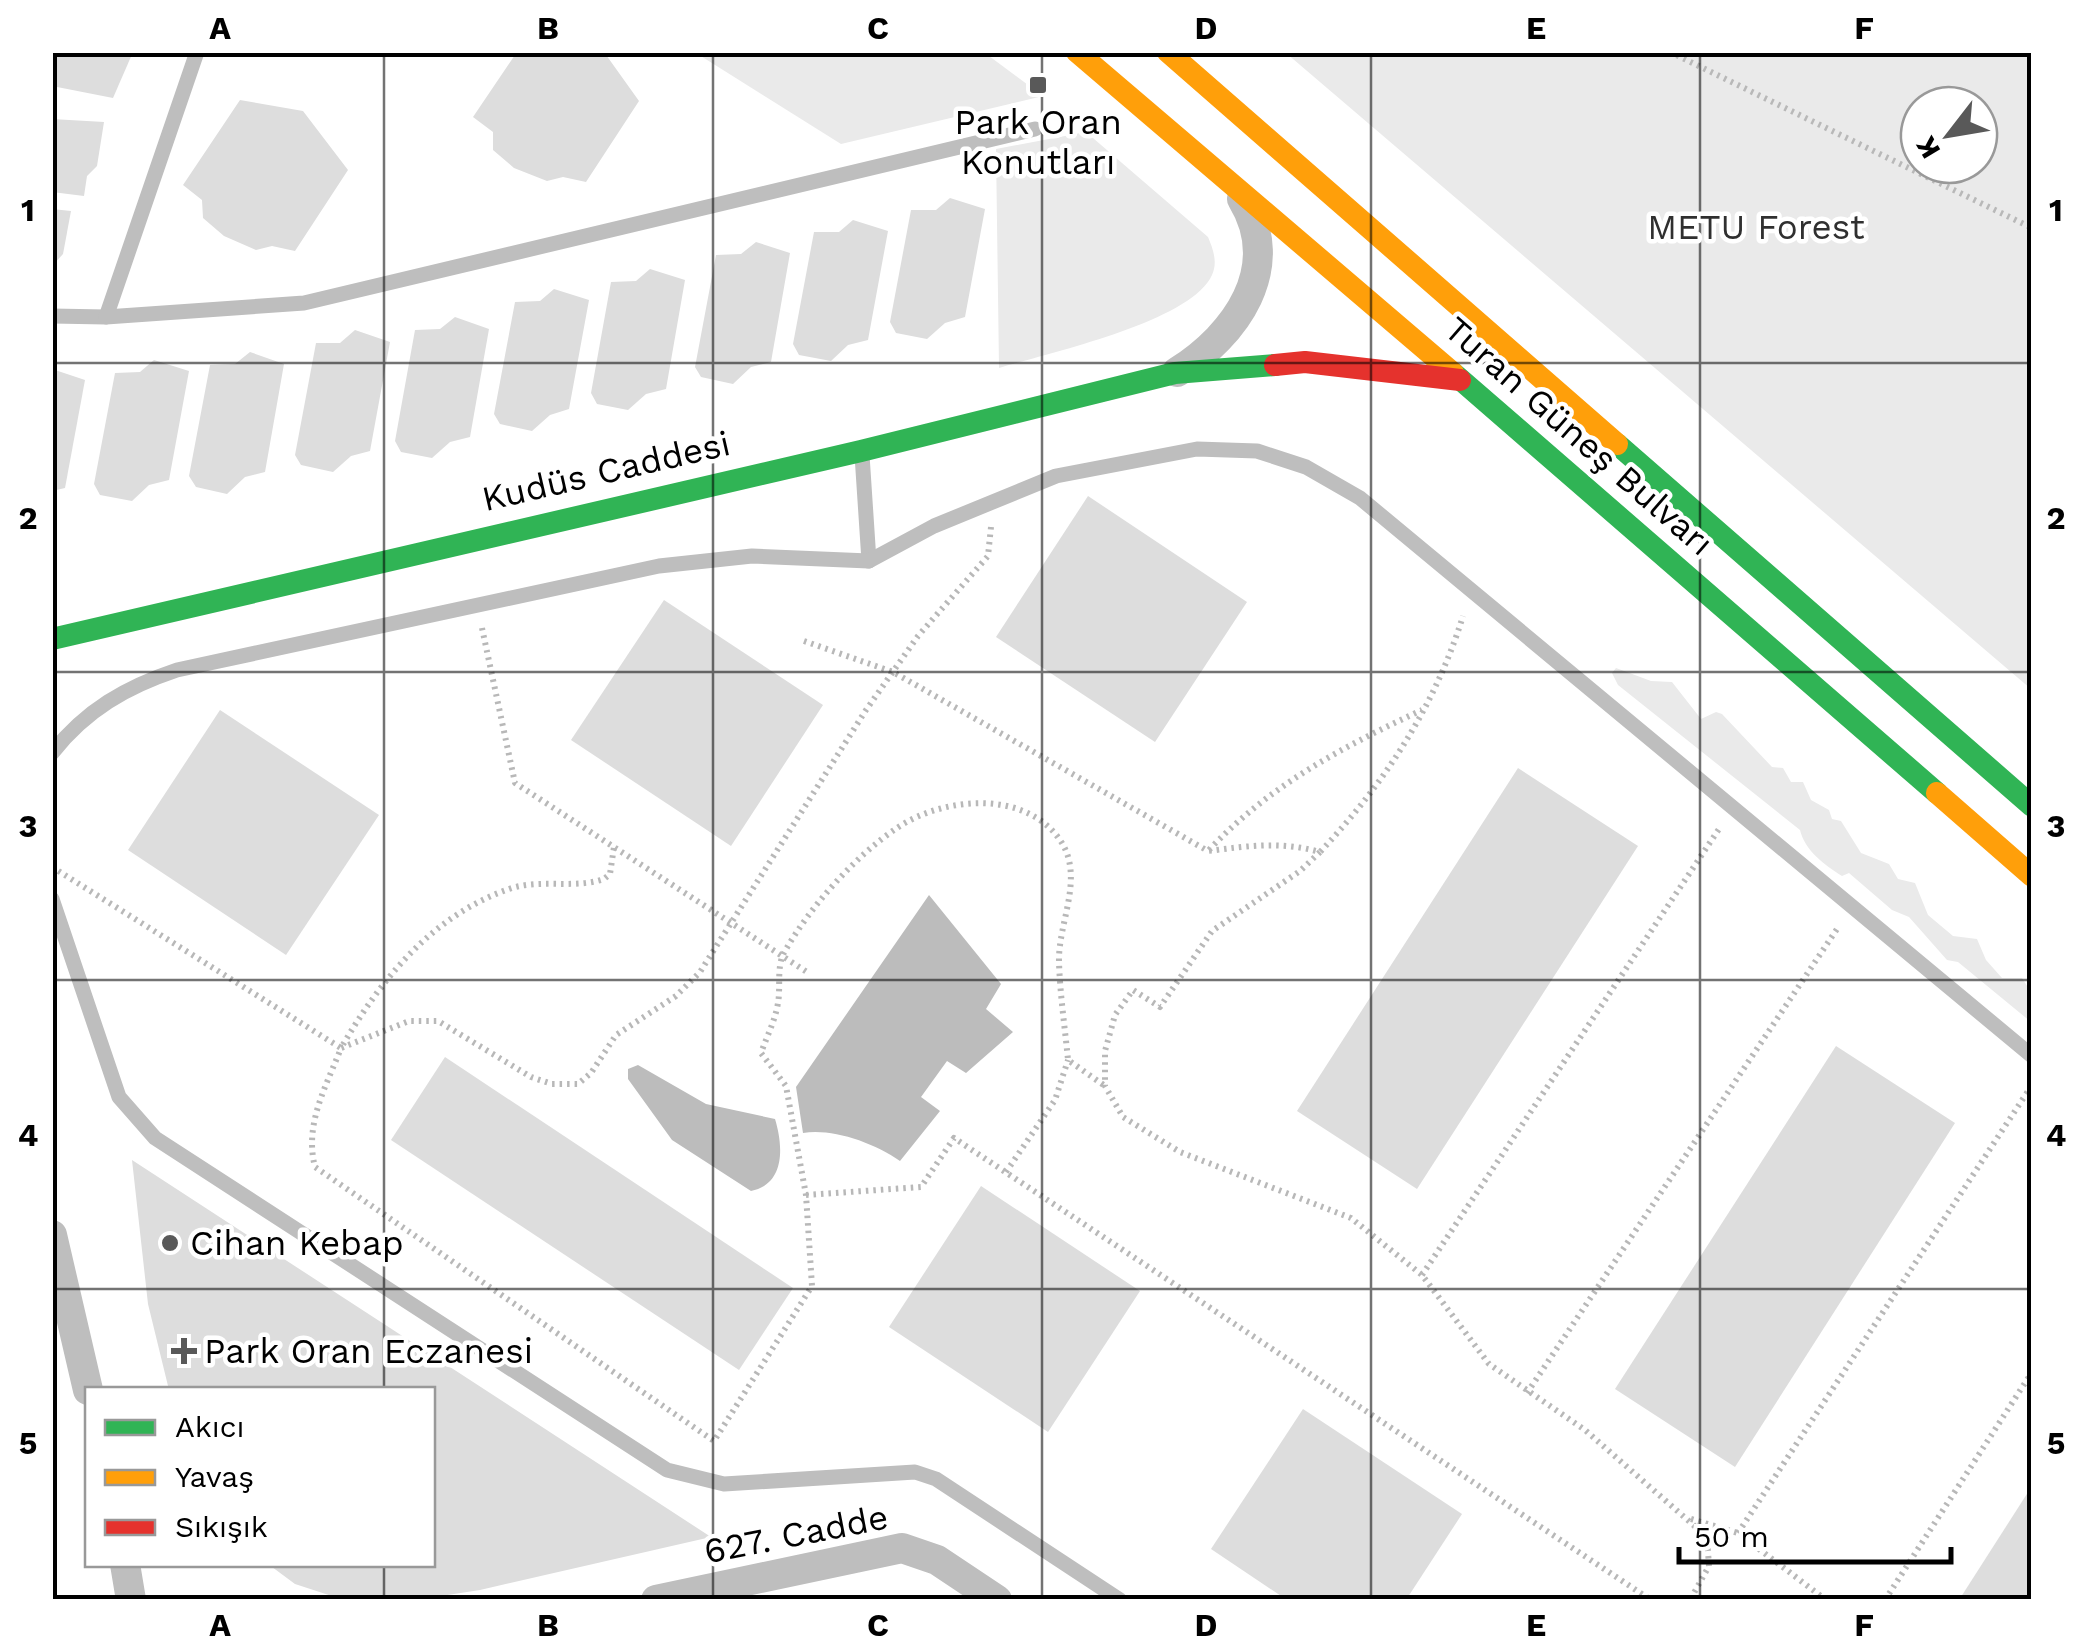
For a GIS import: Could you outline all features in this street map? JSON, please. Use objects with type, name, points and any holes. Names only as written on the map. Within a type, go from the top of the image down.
[{"type":"main road","name":"Turan Güneş Bulvarı","points":[[1168,52],[2032,806]]},
{"type":"main road","name":"Turan Güneş Bulvarı","points":[[1077,53],[1227,176],[2032,876]]},
{"type":"main road","name":"Kudüs Caddesi","points":[[52,639],[861,451],[1175,373],[1305,362],[1460,380]]},
{"type":"street","name":"Kudüs Caddesi","points":[[1175,373],[1224,333],[1255,284],[1257,233],[1227,176]]},
{"type":"street","points":[[52,1235],[87,1387]]},
{"type":"street","name":"627. Cadde","points":[[656,1600],[902,1548],[937,1560],[997,1600]]},
{"type":"street","points":[[126,1567],[131,1600]]},
{"type":"lane","points":[[106,317],[197,52]]},
{"type":"lane","points":[[52,316],[106,317],[304,302],[1036,128]]},
{"type":"lane","points":[[52,753],[74,725],[134,684],[177,670],[477,602],[677,564],[752,556],[869,561],[994,500],[1056,476],[1121,460],[1197,448],[1258,451],[1306,467],[1360,498],[2032,1056]]},
{"type":"lane","points":[[861,451],[869,561]]},
{"type":"lane","points":[[52,899],[119,1097],[155,1138],[666,1470],[724,1484],[915,1472],[936,1480],[1120,1600]]},
{"type":"path","points":[[1670,52],[2032,228]]},
{"type":"path","points":[[341,1048],[409,1021],[438,1021],[531,1076],[552,1084],[578,1084],[592,1073],[616,1035],[676,996],[700,972],[729,921],[894,672],[988,556],[994,500]]},
{"type":"path","points":[[1105,1086],[1105,1051],[1115,1015],[1133,990],[1160,1007],[1212,932],[1300,871],[1362,807],[1424,710],[1450,656],[1471,589]]},
{"type":"path","points":[[477,602],[515,783],[810,974]]},
{"type":"path","points":[[804,641],[894,672],[1208,851],[1266,843],[1291,844],[1320,852]]},
{"type":"path","points":[[1208,851],[1276,788],[1335,750],[1424,710]]},
{"type":"path","points":[[614,847],[610,874],[604,879],[512,888],[438,926],[366,1006],[341,1048],[312,1123],[309,1144],[315,1167],[714,1442],[812,1286],[806,1195],[786,1086],[762,1053],[779,1000],[782,955],[803,922],[862,858],[898,826],[933,811],[966,804],[1014,806],[1042,822],[1062,844],[1070,868],[1059,960],[1068,1060],[1056,1100],[1006,1172]]},
{"type":"path","points":[[1422,1274],[1733,809]]},
{"type":"path","points":[[52,867],[341,1048]]},
{"type":"path","points":[[1527,1394],[1851,908]]},
{"type":"path","points":[[1068,1060],[1105,1086],[1123,1117],[1180,1152],[1351,1218],[1422,1274],[1489,1364],[1527,1394],[1586,1430],[1707,1537],[1709,1566],[1690,1600]]},
{"type":"path","points":[[1738,1533],[2032,1085]]},
{"type":"path","points":[[806,1195],[921,1188],[954,1138],[1650,1600]]},
{"type":"path","points":[[1884,1600],[2032,1372]]},
{"type":"path","points":[[1689,1519],[1738,1533],[1826,1600]]},
{"type":"green space","points":[[696,53],[985,53],[1043,96],[841,144]]},
{"type":"green space","name":"METU Forest","points":[[1286,53],[2031,53],[2031,689]]},
{"type":"green space","points":[[1086,132],[1208,237],[1214,270],[1199,292],[1148,321],[999,368],[996,149]]},
{"type":"green space","points":[[1616,668],[1651,681],[1672,682],[1701,719],[1716,712],[1722,714],[1772,767],[1783,768],[1791,782],[1803,782],[1811,800],[1829,810],[1832,819],[1841,821],[1861,853],[1889,864],[1898,879],[1915,883],[1928,915],[1953,936],[1977,939],[1986,960],[2002,978],[2022,978],[2031,992],[2031,1022],[1958,962],[1947,960],[1909,917],[1892,910],[1849,873],[1842,876],[1823,862],[1811,851],[1800,830],[1618,685],[1612,673]]},
{"type":"shaded area","points":[[929,895],[1001,984],[986,1009],[1013,1032],[966,1073],[947,1061],[921,1097],[940,1111],[900,1161],[852,1138],[803,1133],[796,1087]]},
{"type":"shaded area","points":[[638,1065],[706,1104],[775,1119],[780,1151],[771,1180],[751,1191],[672,1140],[628,1079],[628,1069]]},
{"type":"building","points":[[52,52],[133,52],[113,98],[52,86]]},
{"type":"building","points":[[517,52],[604,52],[639,101],[586,182],[563,177],[547,181],[514,168],[493,150],[493,132],[473,117]]},
{"type":"building","points":[[240,100],[303,111],[348,170],[295,251],[272,246],[256,250],[224,236],[203,218],[202,200],[183,185]]},
{"type":"building","points":[[52,119],[104,122],[97,166],[87,176],[84,196],[52,192]]},
{"type":"building","points":[[950,198],[985,209],[965,317],[945,323],[927,339],[896,333],[890,322],[911,210],[936,210]]},
{"type":"building","points":[[52,209],[71,211],[63,254],[52,266]]},
{"type":"building","points":[[853,220],[888,231],[868,340],[848,345],[831,361],[799,355],[793,344],[814,232],[839,232]]},
{"type":"building","points":[[756,242],[790,253],[771,362],[751,367],[733,384],[701,377],[695,367],[716,255],[741,254]]},
{"type":"building","points":[[650,269],[685,280],[666,389],[646,394],[628,410],[597,404],[591,393],[611,282],[636,281]]},
{"type":"building","points":[[554,289],[589,300],[569,409],[550,415],[532,431],[500,424],[494,414],[515,302],[540,301]]},
{"type":"building","points":[[455,317],[489,329],[470,437],[450,442],[432,458],[401,452],[395,441],[415,330],[440,329]]},
{"type":"building","points":[[355,330],[390,342],[370,451],[351,456],[333,472],[301,465],[295,455],[316,343],[340,343]]},
{"type":"building","points":[[250,352],[284,364],[265,472],[245,477],[227,494],[196,487],[189,476],[210,365],[235,364]]},
{"type":"building","points":[[154,360],[189,371],[169,480],[149,485],[132,501],[100,495],[94,484],[115,373],[140,372]]},
{"type":"building","points":[[52,369],[85,380],[65,488],[52,491]]},
{"type":"building","points":[[1088,496],[1247,602],[1155,742],[996,637]]},
{"type":"building","points":[[664,600],[823,705],[731,846],[571,740]]},
{"type":"building","points":[[220,710],[379,815],[286,955],[128,850]]},
{"type":"building","points":[[1518,768],[1638,846],[1417,1189],[1297,1111]]},
{"type":"building","points":[[1836,1046],[1955,1123],[1735,1467],[1615,1389]]},
{"type":"building","points":[[445,1057],[793,1288],[739,1370],[391,1140]]},
{"type":"building","points":[[132,1160],[711,1537],[480,1590],[415,1600],[344,1600],[295,1584],[272,1567],[435,1567],[435,1387],[168,1387],[148,1304]]},
{"type":"building","points":[[981,1186],[1140,1291],[1048,1432],[889,1327]]},
{"type":"building","points":[[1303,1409],[1462,1514],[1406,1600],[1287,1600],[1211,1549]]},
{"type":"building","points":[[2032,1486],[2032,1600],[1959,1600]]},
{"type":"traffic: fast","points":[[52,639],[861,451],[1175,373],[1275,365]]},
{"type":"traffic: fast","points":[[1453,373],[1937,793]]},
{"type":"traffic: fast","points":[[1617,444],[2032,806]]},
{"type":"traffic: slow","points":[[1077,52],[1453,373]]},
{"type":"traffic: slow","points":[[1168,52],[1617,444]]},
{"type":"traffic: slow","points":[[1937,793],[2032,876]]},
{"type":"traffic: jam","points":[[1275,365],[1305,362],[1460,380]]},
{"type":"place","name":"Park Oran Konutları","points":[[1038,85]]},
{"type":"place","name":"Cihan Kebap","points":[[170,1243]]},
{"type":"place","name":"Park Oran Eczanesi","points":[[184,1351]]}]
